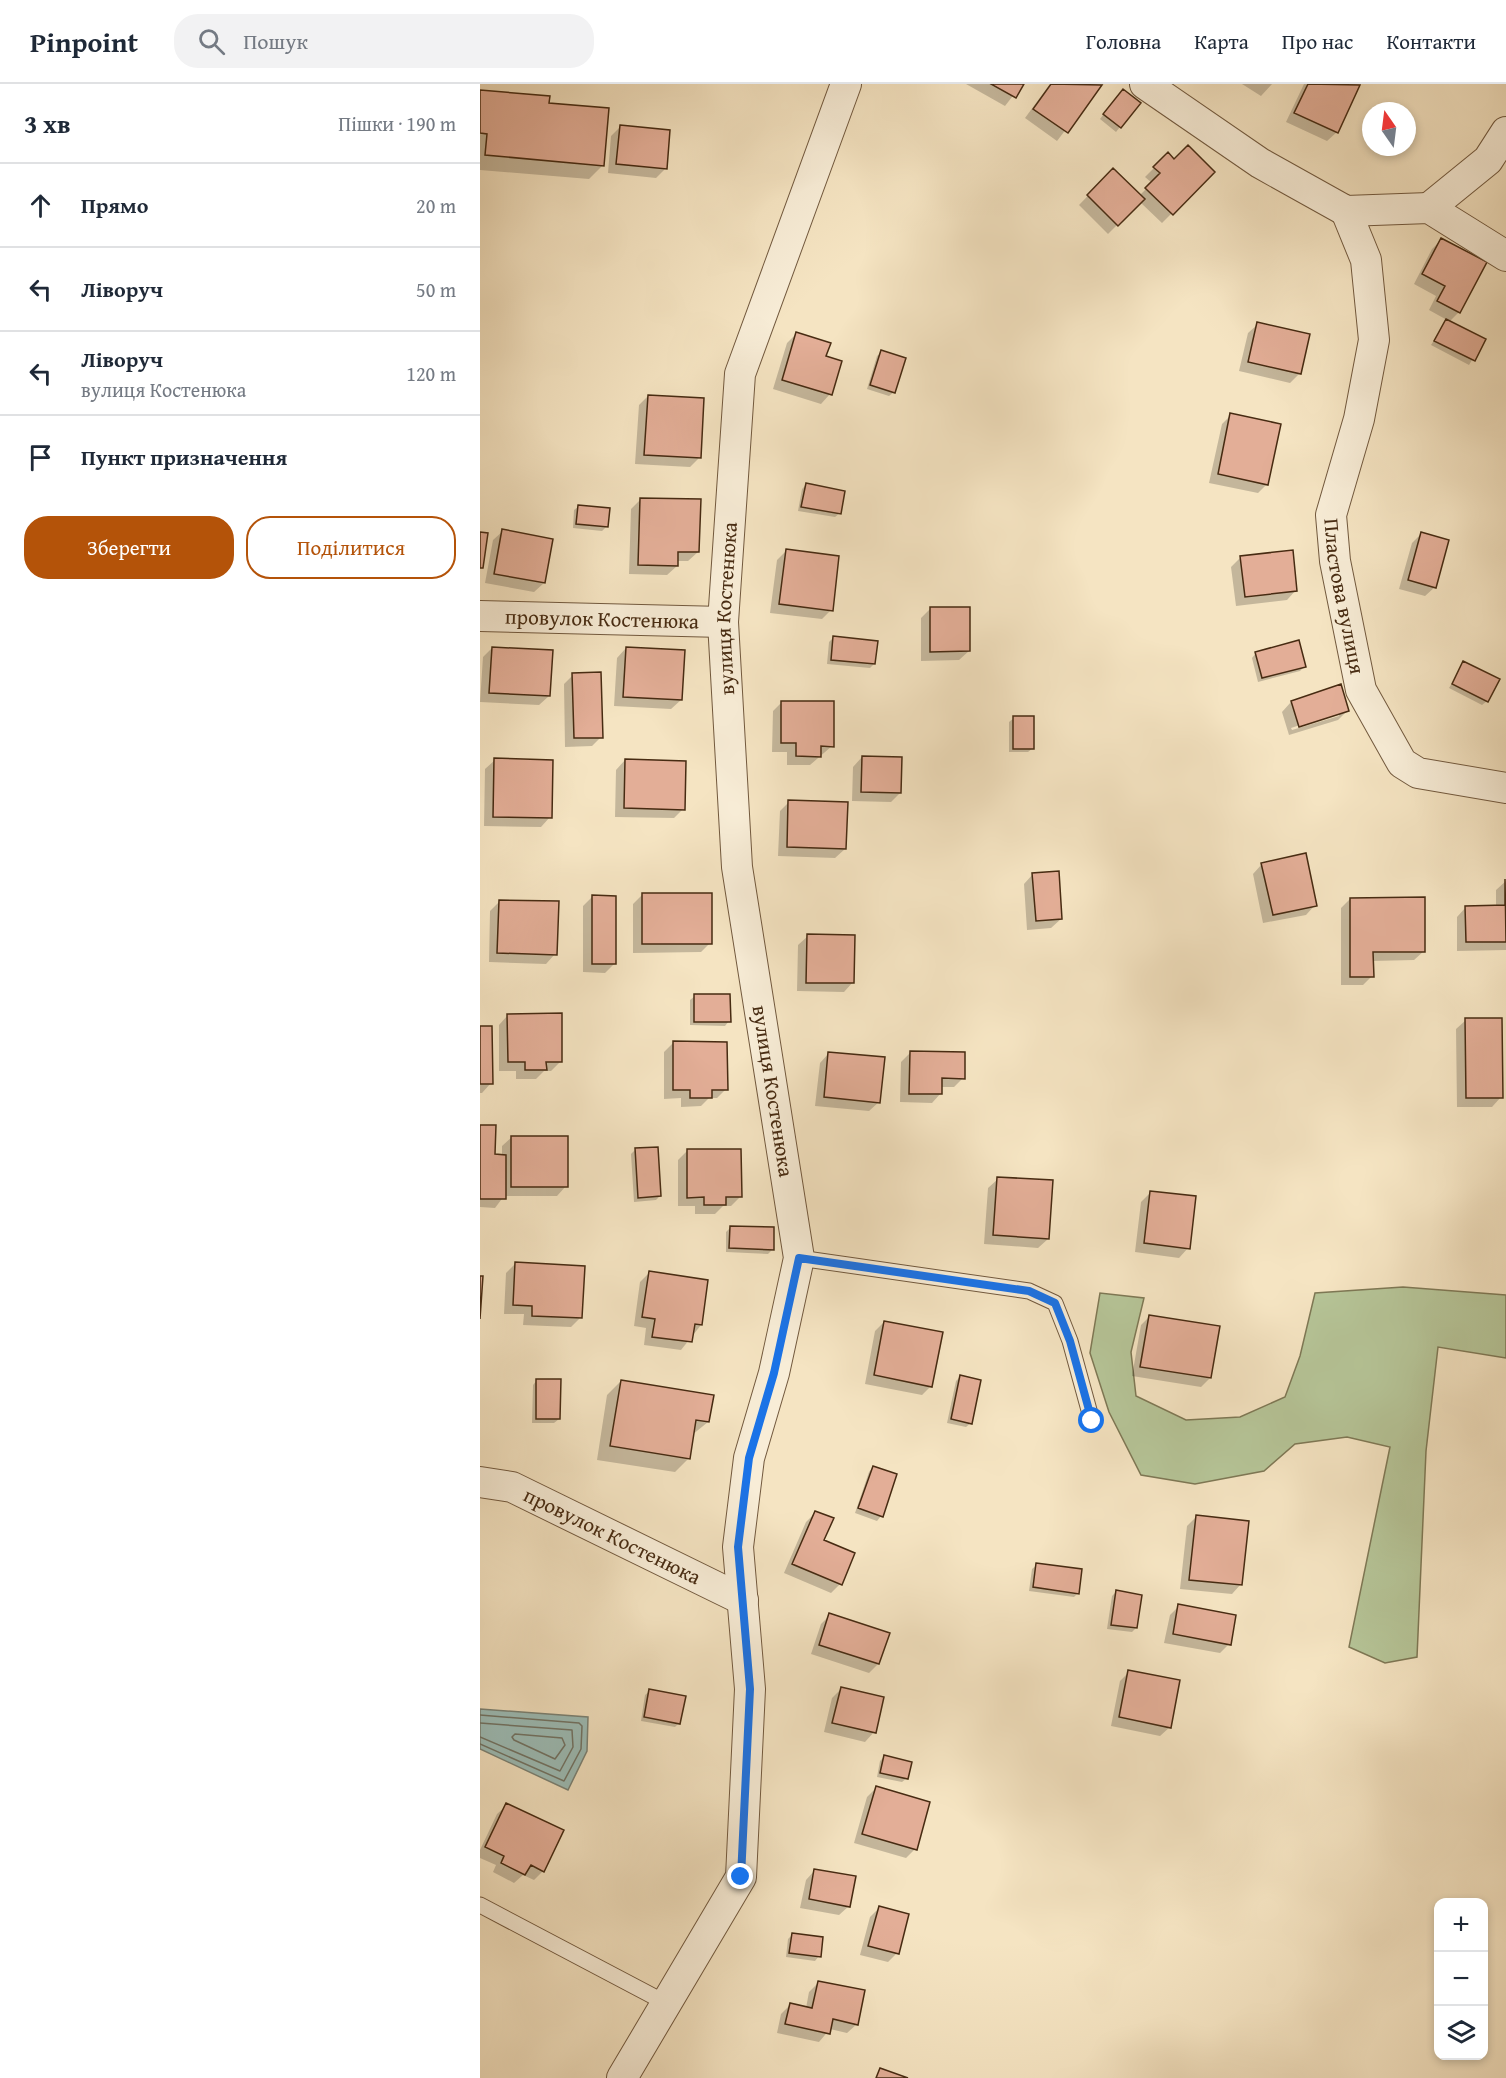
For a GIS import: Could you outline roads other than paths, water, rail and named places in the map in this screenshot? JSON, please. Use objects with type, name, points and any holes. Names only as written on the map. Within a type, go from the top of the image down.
[{"type":"street","name":"вулиця Костенюка","points":[[622,2078],[741,1877],[750,1689],[738,1547],[749,1458],[774,1373],[799,1258],[738,867],[723,622],[740,374],[846,84]]},
{"type":"street","points":[[1145,84],[1260,163],[1346,211],[1429,208],[1506,256]]},
{"type":"street","points":[[1429,208],[1488,160],[1506,132]]},
{"type":"street","name":"Пластова вулиця","points":[[1346,211],[1366,260],[1374,340],[1359,419],[1331,515],[1335,561],[1361,690],[1402,764],[1418,773],[1506,788]]},
{"type":"street","name":"провулок Костенюка","points":[[480,616],[723,622]]},
{"type":"street","name":"провулок Костенюка","points":[[480,1482],[512,1487],[743,1600]]},
{"type":"lane","points":[[799,1258],[1029,1291],[1055,1303],[1070,1341],[1092,1421]]},
{"type":"lane","points":[[480,1905],[666,2003]]},
{"type":"water","points":[[480,1709],[588,1717],[587,1751],[568,1790],[480,1749]]}]
